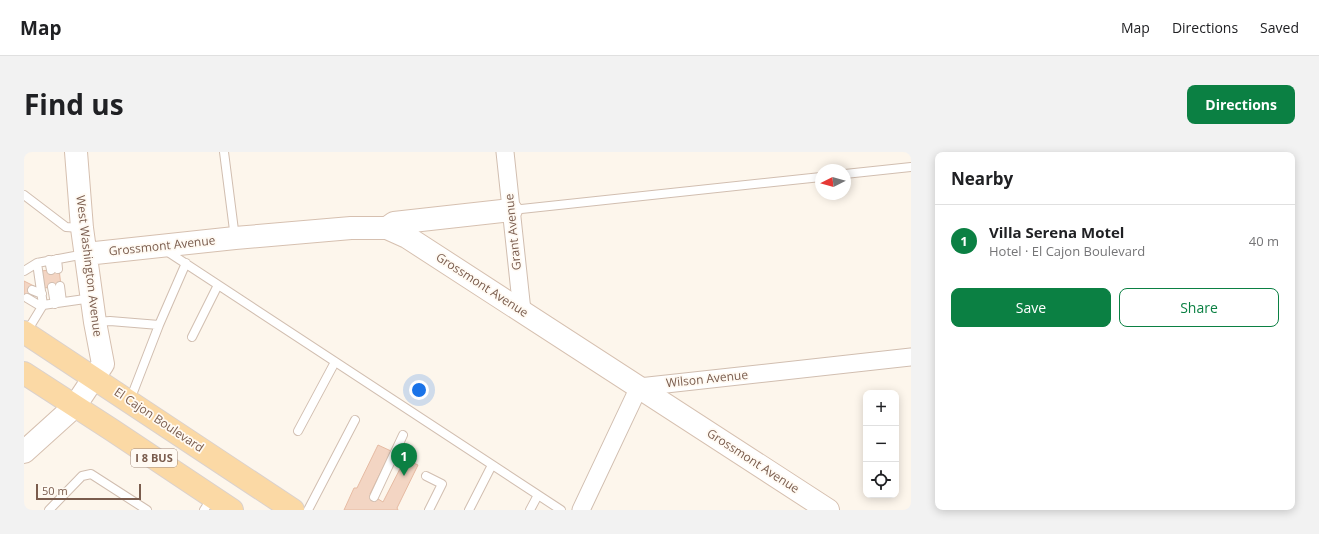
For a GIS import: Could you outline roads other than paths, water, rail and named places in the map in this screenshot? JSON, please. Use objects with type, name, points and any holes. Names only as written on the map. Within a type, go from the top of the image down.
[{"type":"main road","name":"El Cajon Boulevard","points":[[25,333],[293,510]]},
{"type":"main road","name":"I 8 BUS","points":[[24,373],[75,406],[209,504],[232,510]]},
{"type":"street","name":"West Washington Avenue","points":[[24,452],[75,406],[103,364],[95,322],[82,228],[76,152]]},
{"type":"street","name":"Grant Avenue","points":[[505,152],[522,311]]},
{"type":"street","points":[[387,228],[394,223],[511,210]]},
{"type":"street","name":"Grossmont Avenue","points":[[86,254],[235,238],[351,228],[387,228],[407,237],[828,510]]},
{"type":"street","name":"Wilson Avenue","points":[[639,387],[911,357]]},
{"type":"street","points":[[581,510],[639,387]]},
{"type":"lane","points":[[224,152],[235,238]]},
{"type":"lane","points":[[851,173],[911,167]]},
{"type":"lane","points":[[511,210],[815,177]]},
{"type":"lane","points":[[24,195],[66,227],[82,228]]},
{"type":"lane","points":[[160,246],[561,510]]},
{"type":"lane","points":[[24,271],[37,263],[86,254]]},
{"type":"lane","points":[[53,260],[54,270]]},
{"type":"lane","points":[[25,333],[42,306],[42,294],[37,263]]},
{"type":"lane","points":[[130,401],[159,325],[186,263]]},
{"type":"lane","points":[[192,337],[218,285]]},
{"type":"lane","points":[[56,287],[58,303]]},
{"type":"lane","points":[[32,290],[42,294]]},
{"type":"lane","points":[[27,298],[42,306],[92,298]]},
{"type":"lane","points":[[95,322],[110,320],[159,325]]},
{"type":"lane","points":[[298,431],[335,362]]},
{"type":"lane","points":[[308,510],[356,420]]},
{"type":"lane","points":[[374,497],[403,435]]},
{"type":"lane","points":[[469,510],[492,465]]},
{"type":"lane","points":[[49,510],[82,476],[91,474],[147,510]]},
{"type":"lane","points":[[426,476],[442,484],[429,510]]},
{"type":"lane","points":[[530,510],[538,495]]},
{"type":"place","name":"Villa Serena Motel","points":[[404,476]]}]
